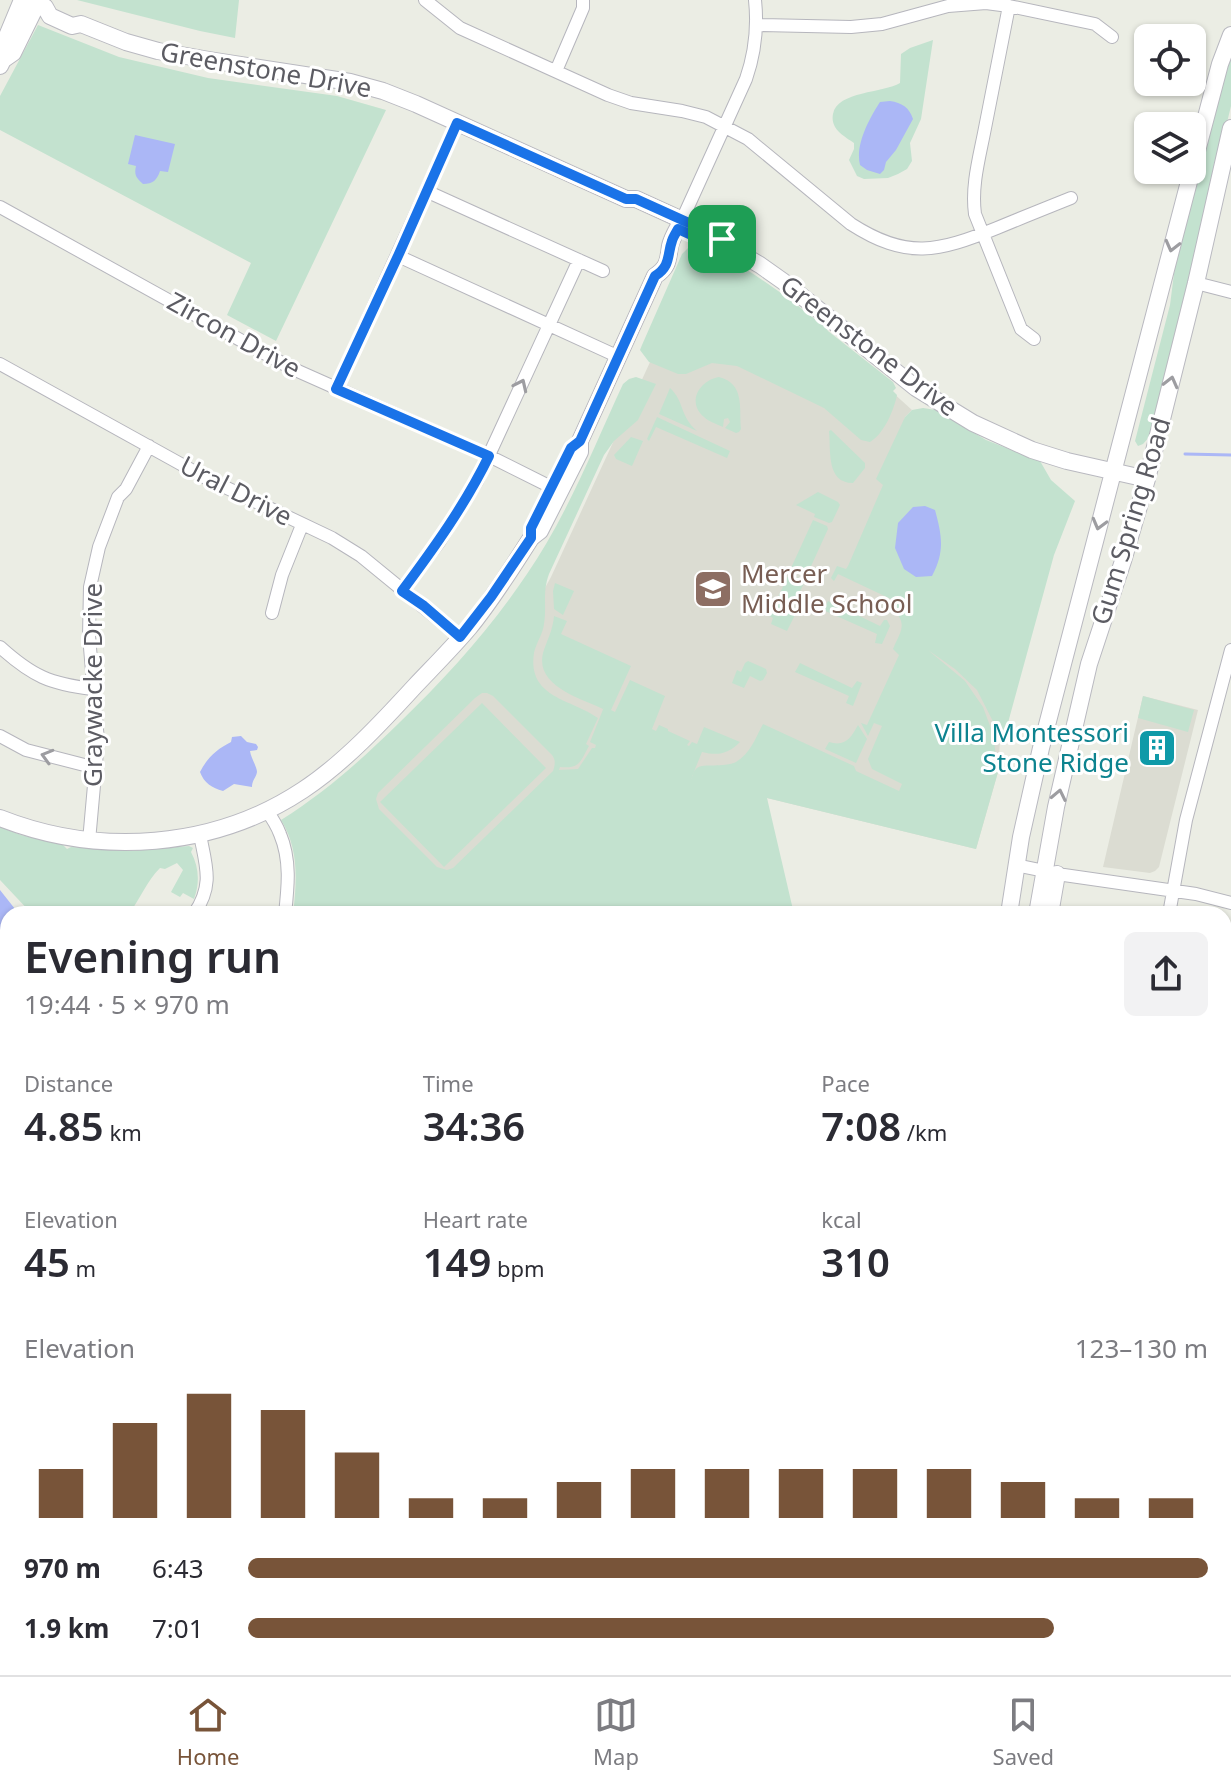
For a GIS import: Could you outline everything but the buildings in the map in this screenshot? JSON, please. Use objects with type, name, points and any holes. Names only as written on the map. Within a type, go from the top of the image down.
[{"type":"street","points":[[425,0],[460,28],[631,103],[706,117],[760,147],[851,224],[900,247],[935,248],[960,243],[1071,198]]},
{"type":"street","points":[[556,71],[583,8],[583,0]]},
{"type":"street","points":[[0,818],[47,834],[129,843],[200,835],[267,811],[335,766],[460,637],[531,538],[531,528],[556,490],[571,448],[580,441],[619,357],[655,276],[654,267],[661,251],[670,245],[752,62],[757,25],[755,0]]},
{"type":"street","points":[[2,63],[13,53],[34,2]]},
{"type":"street","name":"Greenstone Drive","points":[[34,2],[76,16],[81,24],[126,42],[168,53],[334,79],[400,97],[626,199],[632,208],[726,240],[731,248],[784,282],[916,388],[973,423],[1032,450],[1147,479]]},
{"type":"street","points":[[757,25],[851,27],[882,24],[948,6],[978,3],[1009,6],[1095,24],[1112,37]]},
{"type":"street","points":[[1009,6],[974,194],[975,214],[1021,329],[1034,339]]},
{"type":"street","name":"Gum Spring Road","points":[[1206,117],[1231,35]]},
{"type":"street","points":[[336,389],[457,123]]},
{"type":"street","name":"Gum Spring Road","points":[[1039,906],[1050,872],[1089,664],[1147,479],[1231,128]]},
{"type":"street","name":"Gum Spring Road","points":[[1010,906],[1028,801],[1041,748],[1188,184]]},
{"type":"street","points":[[426,191],[603,271]]},
{"type":"street","name":"Zircon Drive","points":[[2,213],[291,368],[489,456],[556,490]]},
{"type":"street","points":[[398,256],[619,357]]},
{"type":"street","points":[[402,591],[439,542],[477,481],[579,260]]},
{"type":"street","points":[[1196,283],[1231,292]]},
{"type":"street","name":"Ural Drive","points":[[1,366],[206,478],[332,538],[361,556],[460,637]]},
{"type":"street","name":"Graywacke Drive","points":[[89,841],[98,741],[89,636],[90,587],[99,547],[118,497],[126,489],[149,446]]},
{"type":"street","points":[[272,613],[282,575],[302,525]]},
{"type":"street","points":[[0,647],[32,672],[56,683],[93,689]]},
{"type":"street","points":[[1170,906],[1186,820],[1226,688],[1231,650]]},
{"type":"street","points":[[0,736],[26,750],[96,768]]},
{"type":"street","points":[[267,811],[281,835],[286,855],[289,877],[286,906]]},
{"type":"street","points":[[199,906],[205,895],[208,875],[200,835]]},
{"type":"street","points":[[1016,865],[1196,894],[1231,903]]},
{"type":"street","points":[[1050,872],[1050,906]]},
{"type":"shaded area","name":"Mercer Middle School","points":[[692,271],[891,391],[912,410],[905,417],[902,430],[901,598],[1002,710],[998,772],[976,849],[767,798],[776,906],[316,906],[318,835],[521,631],[551,577]]},
{"type":"shaded area","points":[[1143,696],[1198,710],[1159,867],[1150,873],[1103,867]]},
{"type":"green space","points":[[77,0],[239,0],[235,38],[200,31]]},
{"type":"green space","points":[[38,25],[119,57],[208,78],[337,96],[386,110],[276,341],[227,315],[251,263],[0,130],[0,96]]},
{"type":"green space","points":[[933,40],[921,119],[910,143],[912,161],[907,169],[888,178],[864,179],[857,176],[849,160],[854,143],[834,124],[836,106],[852,97],[900,83],[901,54]]},
{"type":"green space","points":[[1231,55],[1231,106],[1151,435],[1138,446],[1135,441],[1170,305],[1176,258],[1196,184],[1206,184],[1206,147]]},
{"type":"green space","points":[[696,243],[731,260],[779,292],[893,382],[896,388],[893,391],[897,395],[893,408],[884,428],[875,438],[870,442],[861,440],[824,408],[737,366],[712,363],[686,374],[678,374],[649,362],[640,350],[682,254],[688,248],[694,248]]},
{"type":"green space","points":[[636,377],[656,384],[638,420],[614,441],[604,455],[549,574],[543,628],[534,653],[537,679],[544,688],[598,718],[581,760],[576,765],[560,767],[559,770],[578,769],[595,748],[596,745],[590,742],[604,707],[561,689],[546,674],[542,664],[543,653],[554,616],[567,621],[561,634],[631,666],[611,710],[615,712],[630,680],[665,696],[652,729],[656,731],[659,725],[668,729],[690,741],[689,746],[692,742],[697,744],[704,727],[740,742],[722,753],[702,752],[691,779],[700,767],[731,764],[741,759],[763,724],[854,766],[856,771],[899,791],[902,784],[872,769],[868,759],[882,726],[874,723],[868,736],[861,723],[867,725],[899,655],[893,649],[901,632],[900,618],[890,607],[893,600],[838,574],[834,581],[831,578],[837,566],[846,569],[848,566],[883,485],[876,479],[905,417],[912,410],[936,410],[986,440],[1040,461],[1051,480],[1075,501],[1054,555],[1003,741],[977,690],[928,650],[965,681],[983,707],[993,734],[998,772],[976,849],[767,798],[792,906],[294,906],[294,854],[281,820],[329,786],[385,737],[440,682],[497,616],[557,525],[623,384]],"holes":[[[482,693],[493,696],[552,755],[555,761],[553,771],[453,868],[447,870],[437,867],[379,809],[376,799],[378,793],[475,698]]]},
{"type":"green space","points":[[719,377],[733,385],[739,397],[741,429],[736,433],[725,428],[730,422],[728,418],[724,419],[723,427],[706,419],[696,405],[701,387]]},
{"type":"green space","points":[[670,388],[687,420],[697,431],[659,414]]},
{"type":"green space","points":[[657,417],[730,451],[727,458],[656,427],[649,441],[647,439]]},
{"type":"green space","points":[[831,430],[865,463],[865,468],[853,483],[844,482],[834,472],[830,456]]},
{"type":"green space","points":[[631,437],[643,441],[632,466],[614,455]]},
{"type":"green space","points":[[818,492],[840,505],[832,522],[814,517],[815,514],[796,505]]},
{"type":"green space","points":[[813,520],[828,529],[804,576],[791,568]]},
{"type":"green space","points":[[789,574],[804,583],[793,606],[795,615],[787,631],[771,624],[773,618],[769,616]]},
{"type":"green space","points":[[555,583],[574,591],[563,615],[554,609]]},
{"type":"green space","points":[[828,601],[880,626],[887,620],[890,626],[882,644],[875,643],[877,634],[823,610]]},
{"type":"green space","points":[[748,661],[766,669],[767,673],[760,681],[750,676],[744,688],[732,683],[737,670],[741,672]]},
{"type":"green space","points":[[800,663],[852,688],[857,681],[862,683],[853,706],[846,703],[849,696],[795,672]]},
{"type":"green space","points":[[1143,696],[1194,710],[1188,732],[1138,718]]},
{"type":"green space","points":[[482,703],[546,768],[444,867],[380,802]]},
{"type":"green space","points":[[858,725],[867,739],[856,763],[825,749],[829,742],[847,740]]},
{"type":"green space","points":[[0,827],[63,845],[67,849],[130,851],[189,846],[193,848],[191,852],[198,875],[194,899],[183,893],[180,897],[171,892],[183,870],[177,863],[160,868],[134,906],[24,906],[0,880]]},
{"type":"water","points":[[890,101],[904,106],[913,119],[880,174],[860,165],[859,149],[880,102]]},
{"type":"water","points":[[135,135],[175,144],[168,172],[160,171],[156,179],[149,183],[143,184],[135,174],[136,166],[128,164]]},
{"type":"water","points":[[925,506],[935,510],[941,551],[932,576],[916,577],[904,569],[895,548],[898,523],[913,507]]},
{"type":"water","points":[[241,736],[258,747],[250,751],[257,772],[252,787],[234,784],[223,791],[212,787],[200,772],[213,754],[231,742],[232,737]]},
{"type":"water","points":[[0,890],[13,906],[0,906]]},
{"type":"waterway","points":[[1185,454],[1231,455]]},
{"type":"place","name":"Mercer Middle School","points":[[713,589]]},
{"type":"place","name":"Villa Montessori Stone Ridge","points":[[1157,748]]},
{"type":"route","points":[[457,123],[722,239],[731,248],[722,249],[678,229],[663,271],[655,276],[580,441],[571,448],[531,528],[531,538],[460,637],[402,591],[439,542],[489,456],[336,389],[457,123]]}]
